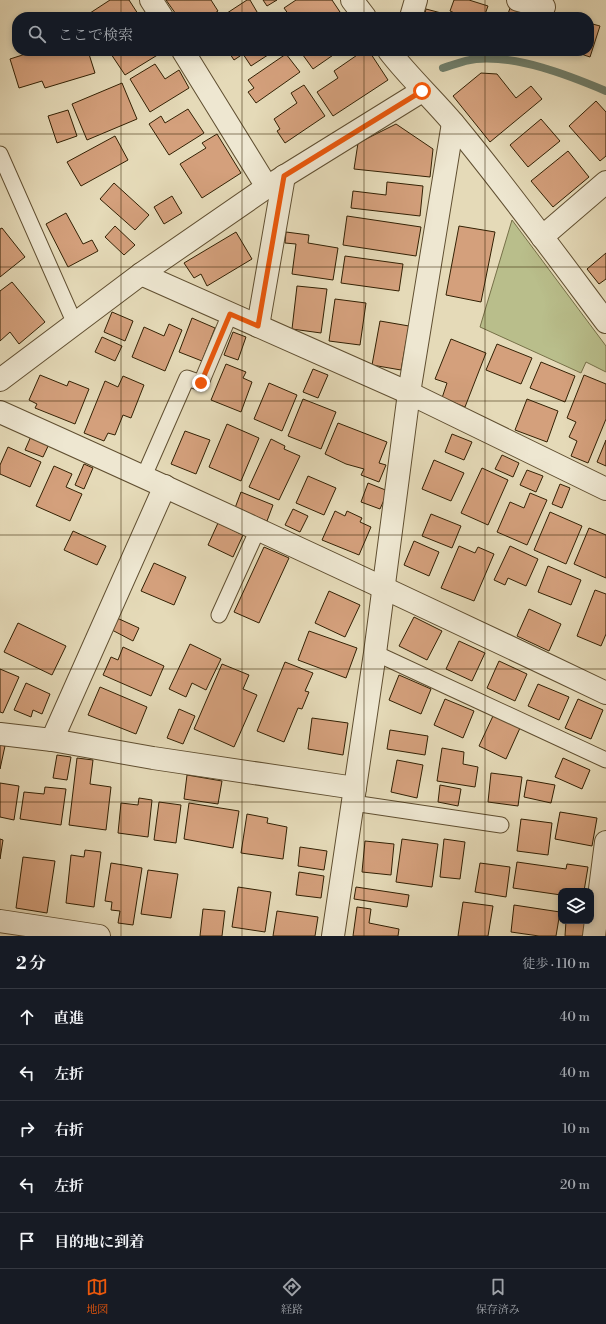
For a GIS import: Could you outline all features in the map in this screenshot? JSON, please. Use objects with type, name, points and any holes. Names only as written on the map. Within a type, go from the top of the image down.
[{"type":"street","points":[[151,0],[159,12]]},
{"type":"street","points":[[352,0],[361,12]]},
{"type":"street","points":[[412,12],[416,0]]},
{"type":"street","points":[[518,0],[544,7]]},
{"type":"street","points":[[187,56],[275,181],[258,326]]},
{"type":"street","points":[[397,56],[422,91],[453,123],[606,322]]},
{"type":"street","points":[[0,380],[141,274],[275,181],[422,91]]},
{"type":"street","points":[[333,936],[375,653],[409,393],[453,123]]},
{"type":"street","points":[[542,237],[606,182]]},
{"type":"street","points":[[141,274],[409,393],[606,489]]},
{"type":"street","points":[[0,412],[166,486],[606,693]]},
{"type":"street","points":[[52,740],[166,486]]},
{"type":"street","points":[[0,734],[52,740],[354,795]]},
{"type":"street","points":[[594,936],[606,842]]},
{"type":"street","points":[[0,921],[98,936]]},
{"type":"lane","points":[[0,154],[75,324]]},
{"type":"lane","points":[[144,476],[187,378],[201,383],[230,314]]},
{"type":"lane","points":[[219,616],[258,529]]},
{"type":"lane","points":[[375,653],[606,760]]},
{"type":"lane","points":[[354,795],[501,825]]},
{"type":"green space","points":[[512,220],[606,346],[606,372],[586,362],[581,373],[480,327]]},
{"type":"building","points":[[110,0],[129,0],[137,12],[92,12]]},
{"type":"building","points":[[166,0],[211,0],[218,11],[216,12],[174,12]]},
{"type":"building","points":[[247,0],[250,0],[257,12],[229,12]]},
{"type":"building","points":[[263,0],[277,0],[267,6]]},
{"type":"building","points":[[296,0],[332,0],[340,12],[287,12],[284,8]]},
{"type":"building","points":[[454,0],[469,0],[488,6],[486,12],[450,11]]},
{"type":"building","points":[[510,8],[524,12],[509,12]]},
{"type":"building","points":[[426,9],[437,12],[425,12]]},
{"type":"building","points":[[594,24],[600,26],[594,45]]},
{"type":"building","points":[[19,56],[90,56],[95,73],[45,88],[42,81],[19,88],[10,59]]},
{"type":"building","points":[[112,56],[156,56],[125,75]]},
{"type":"building","points":[[231,56],[240,56],[234,60]]},
{"type":"building","points":[[244,56],[266,56],[251,66]]},
{"type":"building","points":[[283,56],[288,56],[300,72],[256,103],[248,92],[254,88],[248,80]]},
{"type":"building","points":[[304,56],[332,56],[313,69]]},
{"type":"building","points":[[356,56],[372,56],[388,80],[333,116],[317,92],[338,78],[334,71]]},
{"type":"building","points":[[155,64],[165,79],[179,70],[189,88],[150,112],[130,79]]},
{"type":"building","points":[[481,73],[497,74],[516,98],[531,86],[542,99],[490,142],[453,96]]},
{"type":"building","points":[[122,83],[137,119],[87,140],[72,104]]},
{"type":"building","points":[[304,85],[325,116],[285,143],[277,131],[280,129],[274,119],[297,103],[291,93]]},
{"type":"building","points":[[596,101],[606,112],[606,156],[600,161],[569,126]]},
{"type":"building","points":[[188,109],[204,133],[169,155],[149,124],[161,116],[165,123]]},
{"type":"building","points":[[68,110],[77,136],[57,143],[48,116]]},
{"type":"building","points":[[541,119],[560,141],[528,167],[510,145]]},
{"type":"building","points":[[396,124],[433,149],[430,177],[354,169],[358,143]]},
{"type":"building","points":[[217,134],[241,173],[202,198],[180,164],[206,148],[202,143]]},
{"type":"building","points":[[115,136],[128,160],[81,186],[67,162]]},
{"type":"building","points":[[568,151],[589,177],[553,207],[531,181]]},
{"type":"building","points":[[387,182],[423,186],[420,216],[351,208],[353,191],[386,195]]},
{"type":"building","points":[[114,183],[149,215],[135,230],[100,199]]},
{"type":"building","points":[[172,196],[182,213],[164,224],[154,207]]},
{"type":"building","points":[[66,213],[83,244],[92,240],[98,251],[68,267],[46,224]]},
{"type":"building","points":[[347,216],[421,227],[416,256],[343,245]]},
{"type":"building","points":[[115,226],[135,245],[124,255],[105,237]]},
{"type":"building","points":[[459,226],[495,232],[481,302],[446,295]]},
{"type":"building","points":[[2,228],[25,257],[0,277],[0,229]]},
{"type":"building","points":[[236,232],[252,259],[207,286],[201,274],[194,278],[184,263]]},
{"type":"building","points":[[286,232],[309,235],[308,243],[338,248],[333,280],[292,274],[296,244],[285,243]]},
{"type":"building","points":[[606,253],[606,279],[599,284],[587,269]]},
{"type":"building","points":[[345,256],[403,264],[399,291],[341,283]]},
{"type":"building","points":[[12,282],[45,322],[19,344],[10,332],[0,341],[0,291]]},
{"type":"building","points":[[297,286],[327,289],[321,333],[292,329]]},
{"type":"building","points":[[335,299],[366,303],[360,345],[329,341]]},
{"type":"building","points":[[112,312],[133,321],[125,341],[104,332]]},
{"type":"building","points":[[192,318],[215,328],[202,361],[179,352]]},
{"type":"building","points":[[380,321],[409,326],[401,370],[372,365]]},
{"type":"building","points":[[169,324],[182,330],[165,371],[132,357],[144,327],[164,336]]},
{"type":"building","points":[[233,332],[246,337],[238,360],[224,355]]},
{"type":"building","points":[[102,337],[122,346],[115,361],[95,352]]},
{"type":"building","points":[[451,339],[486,353],[465,407],[442,398],[447,383],[435,379]]},
{"type":"building","points":[[497,344],[532,358],[521,384],[486,370]]},
{"type":"building","points":[[541,362],[575,376],[565,402],[530,388]]},
{"type":"building","points":[[226,364],[246,372],[243,378],[252,382],[241,412],[211,400]]},
{"type":"building","points":[[313,369],[328,375],[318,398],[303,392]]},
{"type":"building","points":[[40,375],[67,386],[69,381],[89,389],[75,424],[35,408],[37,404],[29,400]]},
{"type":"building","points":[[584,375],[606,384],[606,419],[588,463],[571,456],[577,441],[569,437],[576,422],[567,418]]},
{"type":"building","points":[[123,376],[144,385],[131,418],[123,415],[115,435],[108,433],[104,441],[84,433],[105,381],[118,387]]},
{"type":"building","points":[[269,383],[297,395],[282,431],[254,419]]},
{"type":"building","points":[[303,399],[336,412],[321,449],[288,436]]},
{"type":"building","points":[[527,399],[558,411],[547,442],[515,430]]},
{"type":"building","points":[[338,423],[387,442],[379,463],[386,465],[379,482],[361,475],[364,469],[346,464],[325,454]]},
{"type":"building","points":[[227,424],[259,438],[241,481],[209,467]]},
{"type":"building","points":[[185,431],[210,440],[196,474],[171,464]]},
{"type":"building","points":[[32,434],[50,442],[43,457],[25,450]]},
{"type":"building","points":[[452,434],[472,442],[464,460],[445,452]]},
{"type":"building","points":[[271,439],[285,446],[284,449],[300,456],[279,500],[249,487]]},
{"type":"building","points":[[606,440],[606,466],[597,462]]},
{"type":"building","points":[[8,447],[41,462],[30,487],[0,474],[0,465]]},
{"type":"building","points":[[502,455],[519,463],[513,477],[495,469]]},
{"type":"building","points":[[434,460],[464,473],[451,501],[422,489]]},
{"type":"building","points":[[84,464],[93,468],[84,489],[75,485]]},
{"type":"building","points":[[54,466],[72,474],[66,487],[82,494],[70,521],[36,506]]},
{"type":"building","points":[[482,468],[508,480],[488,525],[461,513]]},
{"type":"building","points":[[527,470],[543,476],[536,492],[520,485]]},
{"type":"building","points":[[308,476],[336,488],[324,515],[296,503]]},
{"type":"building","points":[[368,483],[388,491],[380,509],[361,502]]},
{"type":"building","points":[[560,484],[570,488],[562,508],[552,504]]},
{"type":"building","points":[[241,492],[273,505],[267,521],[235,508]]},
{"type":"building","points":[[530,493],[547,500],[527,545],[497,532],[510,502],[524,508]]},
{"type":"building","points":[[293,509],[308,516],[300,532],[285,525]]},
{"type":"building","points":[[335,511],[345,516],[347,511],[362,518],[360,522],[371,527],[359,555],[322,540]]},
{"type":"building","points":[[550,512],[582,526],[566,564],[534,550]]},
{"type":"building","points":[[431,514],[461,526],[452,548],[422,536]]},
{"type":"building","points":[[218,523],[243,535],[233,557],[208,545]]},
{"type":"building","points":[[589,528],[606,535],[606,578],[574,564]]},
{"type":"building","points":[[73,531],[106,546],[97,565],[64,550]]},
{"type":"building","points":[[414,541],[439,552],[429,576],[404,565]]},
{"type":"building","points":[[459,546],[475,553],[478,547],[494,554],[474,601],[441,588]]},
{"type":"building","points":[[510,546],[538,559],[526,586],[508,578],[505,585],[494,580]]},
{"type":"building","points":[[264,547],[289,558],[259,623],[234,612]]},
{"type":"building","points":[[154,563],[186,577],[174,605],[141,591]]},
{"type":"building","points":[[548,566],[581,580],[571,605],[538,592]]},
{"type":"building","points":[[595,590],[606,594],[606,634],[601,646],[577,636]]},
{"type":"building","points":[[329,591],[360,605],[345,637],[315,623]]},
{"type":"building","points":[[529,609],[561,624],[549,651],[517,636]]},
{"type":"building","points":[[414,617],[442,631],[427,660],[399,646]]},
{"type":"building","points":[[117,618],[139,628],[133,641],[112,630]]},
{"type":"building","points":[[18,623],[66,646],[52,675],[4,652]]},
{"type":"building","points":[[309,631],[357,648],[346,678],[298,660]]},
{"type":"building","points":[[459,641],[485,653],[472,681],[446,669]]},
{"type":"building","points":[[190,644],[221,659],[206,690],[192,683],[186,697],[169,689]]},
{"type":"building","points":[[123,647],[164,666],[151,696],[103,675],[111,657],[118,660]]},
{"type":"building","points":[[499,661],[527,674],[515,701],[487,688]]},
{"type":"building","points":[[285,662],[313,673],[305,691],[309,692],[302,709],[298,708],[284,742],[257,731]]},
{"type":"building","points":[[222,664],[249,675],[243,689],[257,695],[234,747],[194,729]]},
{"type":"building","points":[[0,669],[19,677],[3,713],[0,712]]},
{"type":"building","points":[[399,675],[431,689],[421,714],[389,700]]},
{"type":"building","points":[[26,683],[50,694],[42,714],[33,710],[31,717],[14,710]]},
{"type":"building","points":[[538,684],[569,697],[559,720],[528,706]]},
{"type":"building","points":[[100,687],[147,707],[136,734],[88,715]]},
{"type":"building","points":[[445,699],[474,711],[463,738],[434,725]]},
{"type":"building","points":[[578,699],[603,710],[591,739],[565,728]]},
{"type":"building","points":[[179,709],[195,716],[183,744],[167,738]]},
{"type":"building","points":[[493,716],[520,728],[506,759],[479,746]]},
{"type":"building","points":[[312,718],[348,723],[343,755],[308,749]]},
{"type":"building","points":[[390,730],[428,736],[425,755],[387,749]]},
{"type":"building","points":[[0,745],[5,746],[0,769]]},
{"type":"building","points":[[442,748],[464,752],[463,764],[478,767],[475,787],[437,781]]},
{"type":"building","points":[[57,755],[71,757],[67,780],[53,778]]},
{"type":"building","points":[[77,758],[93,760],[90,784],[111,787],[106,830],[69,825]]},
{"type":"building","points":[[563,758],[590,770],[582,789],[555,777]]},
{"type":"building","points":[[397,760],[423,765],[417,798],[391,792]]},
{"type":"building","points":[[491,773],[522,777],[518,806],[488,802]]},
{"type":"building","points":[[187,775],[222,781],[218,804],[184,799]]},
{"type":"building","points":[[527,780],[555,785],[551,803],[524,797]]},
{"type":"building","points":[[0,783],[19,786],[14,820],[0,817]]},
{"type":"building","points":[[440,785],[461,789],[458,806],[438,802]]},
{"type":"building","points":[[45,787],[66,789],[61,825],[20,819],[24,792],[44,794]]},
{"type":"building","points":[[139,798],[152,800],[148,837],[118,833],[121,803],[138,805]]},
{"type":"building","points":[[159,802],[181,805],[176,843],[154,840]]},
{"type":"building","points":[[189,803],[239,811],[233,848],[184,839]]},
{"type":"building","points":[[560,812],[597,818],[592,846],[555,839]]},
{"type":"building","points":[[247,814],[268,818],[267,823],[287,827],[283,859],[241,853]]},
{"type":"building","points":[[521,819],[552,823],[548,855],[517,851]]},
{"type":"building","points":[[0,839],[3,840],[0,859]]},
{"type":"building","points":[[402,839],[438,844],[432,887],[396,882]]},
{"type":"building","points":[[444,839],[465,842],[460,879],[440,877]]},
{"type":"building","points":[[365,841],[394,844],[391,875],[362,872]]},
{"type":"building","points":[[300,847],[327,851],[324,870],[298,866]]},
{"type":"building","points":[[85,850],[101,852],[94,907],[66,903],[71,855],[84,857]]},
{"type":"building","points":[[23,857],[55,861],[47,913],[16,908]]},
{"type":"building","points":[[517,862],[566,869],[567,864],[588,867],[584,888],[558,888],[558,895],[513,888]]},
{"type":"building","points":[[111,863],[142,868],[133,925],[118,923],[120,911],[111,910],[112,902],[105,901]]},
{"type":"building","points":[[480,863],[510,867],[506,897],[475,892]]},
{"type":"building","points":[[148,870],[178,874],[171,918],[141,914]]},
{"type":"building","points":[[299,872],[324,876],[321,898],[296,895]]},
{"type":"building","points":[[238,887],[271,892],[265,932],[232,927]]},
{"type":"building","points":[[356,887],[409,895],[407,907],[354,899]]},
{"type":"building","points":[[463,902],[493,906],[488,936],[458,936]]},
{"type":"building","points":[[514,905],[558,912],[556,936],[539,936],[511,932]]},
{"type":"building","points":[[357,907],[371,909],[369,923],[399,929],[398,936],[353,936]]},
{"type":"building","points":[[203,909],[225,911],[222,936],[200,936]]},
{"type":"building","points":[[277,911],[318,917],[315,936],[273,936]]},
{"type":"building","points":[[566,924],[586,924],[583,936],[565,936]]},
{"type":"waterway","points":[[443,68],[463,61],[476,59],[508,60],[525,63],[559,73],[606,91]]},
{"type":"route","points":[[201,383],[230,314],[258,326],[284,176],[422,91]]}]
